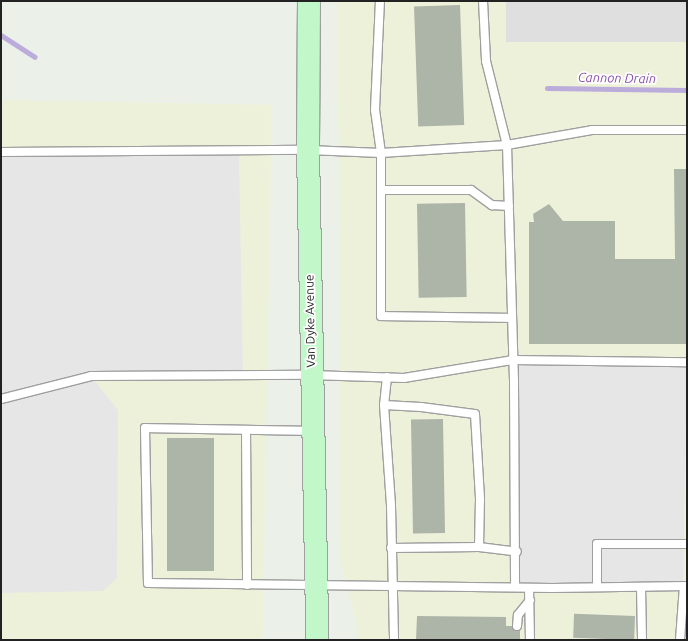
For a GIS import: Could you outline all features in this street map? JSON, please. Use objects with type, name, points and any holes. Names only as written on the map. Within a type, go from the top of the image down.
[{"type":"main road","name":"Van Dyke Avenue","points":[[309,1],[308,150],[310,375],[317,640]]},
{"type":"lane","points":[[380,1],[375,110],[381,153],[381,316],[512,318]]},
{"type":"lane","points":[[483,1],[486,61],[507,145],[514,360],[517,552],[515,587]]},
{"type":"lane","points":[[1,152],[308,150],[381,153],[507,145],[592,130],[687,130]]},
{"type":"lane","points":[[381,190],[472,190],[492,206],[509,206]]},
{"type":"lane","points":[[1,399],[91,376],[310,375],[404,378],[514,360],[687,362]]},
{"type":"lane","points":[[387,377],[384,406],[394,587],[394,640]]},
{"type":"lane","points":[[384,406],[421,407],[475,414],[480,499],[479,547]]},
{"type":"lane","points":[[312,432],[145,428],[148,583],[529,588],[685,586],[680,640]]},
{"type":"lane","points":[[246,430],[247,585]]},
{"type":"lane","points":[[597,587],[597,544],[687,544]]},
{"type":"lane","points":[[391,548],[479,547],[517,552]]},
{"type":"lane","points":[[641,587],[642,640]]},
{"type":"lane","points":[[529,588],[530,640]]},
{"type":"lane","points":[[517,626],[518,615],[530,600]]},
{"type":"shaded area","points":[[338,1],[506,1],[506,42],[687,42],[687,640],[357,640],[356,619],[340,560]]},
{"type":"shaded area","points":[[506,1],[687,1],[687,42],[506,42]]},
{"type":"shaded area","points":[[1,100],[272,105],[263,640],[1,640]]},
{"type":"shaded area","points":[[1,152],[239,152],[243,375],[91,376],[118,410],[117,578],[103,591],[1,593]]},
{"type":"shaded area","points":[[513,360],[687,363],[683,590],[509,587]]},
{"type":"building","points":[[460,5],[464,125],[418,127],[414,7]]},
{"type":"building","points":[[674,169],[687,169],[687,344],[529,344],[529,222],[534,222],[533,214],[549,204],[563,221],[615,221],[615,259],[675,259]]},
{"type":"building","points":[[465,203],[467,297],[419,298],[417,204]]},
{"type":"building","points":[[443,419],[445,533],[413,534],[411,420]]},
{"type":"building","points":[[167,438],[214,438],[214,571],[167,571]]},
{"type":"building","points":[[574,614],[635,616],[634,640],[573,638]]},
{"type":"building","points":[[417,616],[506,617],[506,626],[512,626],[516,631],[520,630],[520,640],[416,640]]},
{"type":"waterway","name":"Cannon Drain","points":[[1,35],[35,57]]},
{"type":"waterway","name":"Cannon Drain","points":[[547,88],[687,90]]}]
